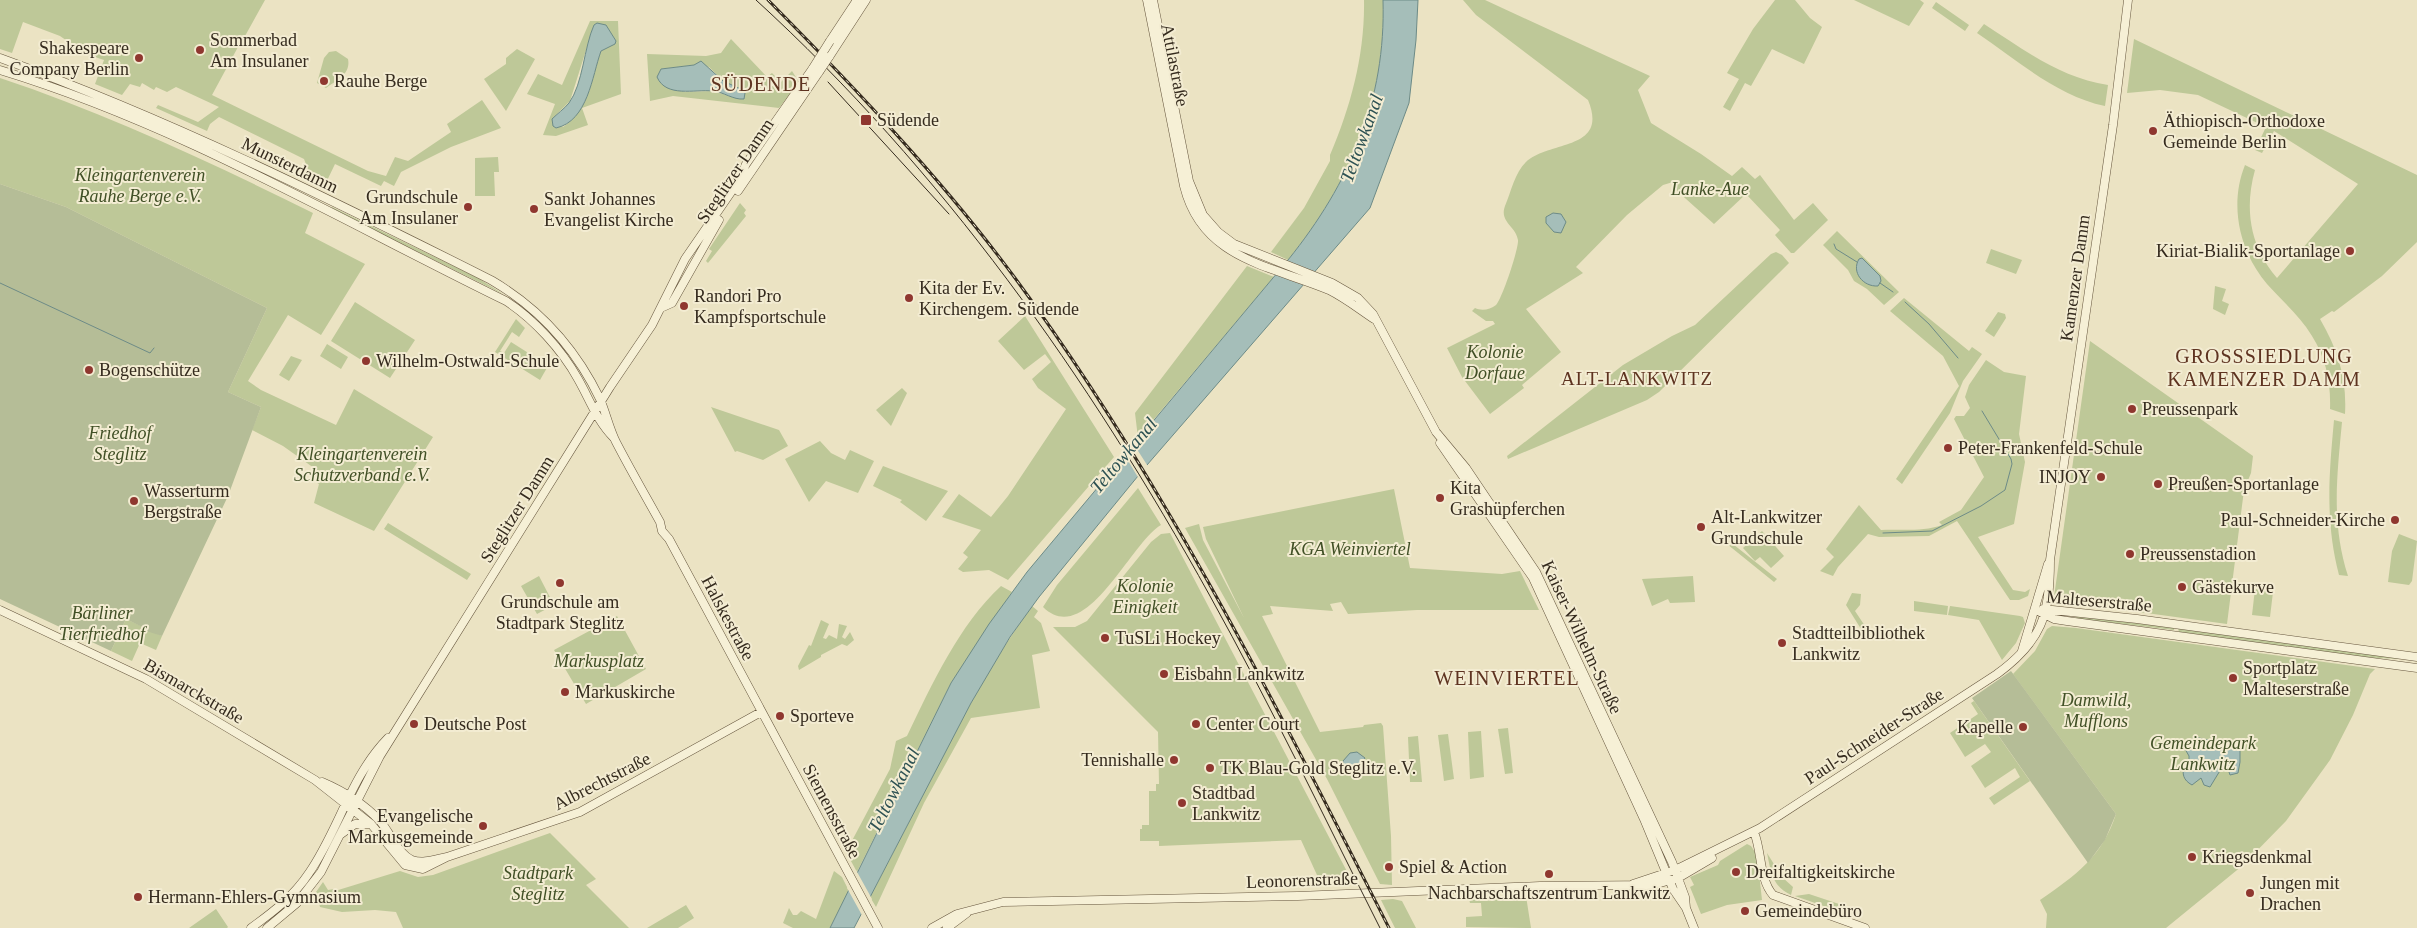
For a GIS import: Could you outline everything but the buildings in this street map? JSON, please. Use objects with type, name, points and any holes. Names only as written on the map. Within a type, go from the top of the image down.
[{"type":"main road","name":"Steglitzer Damm","points":[[251,928],[288,899],[306,879],[344,804],[352,798],[376,750],[398,728],[601,402],[663,307],[670,288],[698,237],[711,223],[738,182],[746,164],[816,70],[857,0]]},
{"type":"main road","name":"Steglitzer Damm","points":[[832,45],[866,0]]},
{"type":"main road","name":"Attilastraße","points":[[1147,0],[1158,41],[1176,134],[1200,217],[1218,243],[1246,258]]},
{"type":"main road","name":"Attilastraße","points":[[1154,0],[1158,41]]},
{"type":"main road","name":"Kamenzer Damm","points":[[2046,611],[2050,560],[2112,131],[2128,0]]},
{"type":"main road","name":"Munsterdamm","points":[[0,58],[88,90],[163,121],[491,280],[526,304],[543,319],[568,347],[586,373],[601,402]]},
{"type":"main road","name":"Munsterdamm","points":[[0,70],[46,85],[133,119],[205,151],[510,303],[537,327],[558,351],[578,378],[595,412]]},
{"type":"main road","points":[[322,208],[326,200]]},
{"type":"main road","name":"Attilastraße","points":[[1200,217],[1234,244],[1264,261]]},
{"type":"main road","name":"Kaiser-Wilhelm-Straße","points":[[1246,258],[1264,261],[1358,298],[1368,307],[1440,442],[1533,578],[1638,806],[1676,895],[1686,908],[1694,928]]},
{"type":"main road","name":"Halskestraße","points":[[601,402],[615,439],[660,522],[666,528],[669,539],[761,712]]},
{"type":"main road","name":"Halskestraße","points":[[595,412],[603,426],[615,439]]},
{"type":"main road","name":"Kaiser-Wilhelm-Straße","points":[[1436,432],[1466,468],[1536,572],[1676,874],[1685,897],[1686,908]]},
{"type":"main road","name":"Kamenzer Damm","points":[[2036,610],[2044,574],[2050,560]]},
{"type":"main road","name":"Bismarckstraße","points":[[0,610],[146,679],[315,780],[352,798],[380,821],[408,857],[422,862],[447,857]]},
{"type":"main road","name":"Paul-Schneider-Straße","points":[[2022,651],[2036,610]]},
{"type":"main road","name":"Malteserstraße","points":[[2036,610],[2176,624],[2417,657]]},
{"type":"main road","name":"Paul-Schneider-Straße","points":[[1676,874],[1754,832],[1997,674],[2037,635],[2046,611]]},
{"type":"main road","name":"Malteserstraße","points":[[2046,611],[2054,619],[2417,668]]},
{"type":"main road","points":[[2175,635],[2176,624]]},
{"type":"main road","name":"Albrechtstraße","points":[[447,857],[580,812],[761,712]]},
{"type":"main road","name":"Siemensstraße","points":[[761,712],[877,925]]},
{"type":"main road","name":"Bismarckstraße","points":[[315,780],[371,824],[405,865],[417,869],[426,868],[447,857]]},
{"type":"main road","name":"Steglitzer Damm","points":[[266,928],[297,903],[321,872],[352,809],[352,798]]},
{"type":"main road","points":[[338,837],[355,824],[371,824]]},
{"type":"main road","points":[[1754,832],[1760,846],[1766,884],[1773,895],[1865,928]]},
{"type":"main road","points":[[1668,877],[1676,874]]},
{"type":"main road","name":"Leonorenstraße","points":[[932,928],[957,914],[1003,902],[1298,896],[1633,884],[1653,885],[1668,877]]},
{"type":"main road","name":"Leonorenstraße","points":[[947,928],[973,909]]},
{"type":"green space","points":[[0,0],[265,0],[245,36],[242,47],[238,47],[212,95],[368,171],[386,176],[395,157],[408,161],[451,132],[447,124],[482,100],[501,128],[451,147],[401,172],[394,186],[384,181],[381,186],[335,164],[323,189],[313,183],[304,159],[219,117],[210,124],[207,131],[156,108],[158,105],[198,122],[219,107],[176,87],[167,92],[156,87],[154,90],[142,83],[140,87],[130,84],[122,95],[95,84],[104,60],[86,54],[60,36],[23,22],[12,53],[0,49]]},
{"type":"green space","points":[[1364,0],[1383,0],[1382,37],[1378,72],[1371,106],[1360,139],[1346,170],[1310,231],[1288,260],[1271,252],[1304,208],[1330,161],[1330,155],[1344,118],[1355,79],[1362,40]]},
{"type":"green space","points":[[1463,0],[1485,0],[1650,76],[1638,90],[1651,123],[1732,176],[1742,167],[1755,179],[1760,175],[1794,220],[1813,203],[1828,220],[1794,253],[1791,253],[1775,235],[1780,230],[1746,194],[1714,224],[1676,190],[1673,182],[1663,185],[1627,215],[1576,267],[1583,273],[1526,309],[1561,352],[1522,385],[1524,388],[1490,414],[1462,377],[1447,348],[1495,324],[1493,321],[1486,321],[1472,311],[1475,308],[1485,310],[1496,305],[1510,273],[1518,240],[1517,235],[1504,216],[1504,211],[1522,166],[1536,155],[1574,142],[1584,136],[1591,128],[1592,116],[1588,100],[1476,15]]},
{"type":"green space","points":[[1775,0],[1795,0],[1810,18],[1822,27],[1804,64],[1772,49],[1751,86],[1745,83],[1730,111],[1723,107],[1739,79],[1727,73],[1753,29]]},
{"type":"green space","points":[[1854,0],[1920,0],[1924,3],[1909,26]]},
{"type":"green space","points":[[1936,2],[1969,25],[1965,31],[1932,8]]},
{"type":"green space","points":[[590,21],[618,21],[621,94],[582,108],[588,125],[556,136],[543,135],[555,104],[527,94],[538,74],[562,85]],"holes":[[[594,25],[607,27],[614,38],[614,45],[611,44],[601,51],[584,102],[572,120],[563,127],[552,119],[570,101]]]},
{"type":"green space","points":[[1984,24],[2058,69],[2074,76],[2108,85],[2105,106],[2070,94],[2038,76],[1977,33]]},
{"type":"green space","points":[[731,39],[767,77],[772,73],[781,82],[792,71],[799,82],[779,108],[673,96],[650,101],[647,54],[706,56],[721,53]],"holes":[[[694,65],[709,67],[723,81],[743,90],[740,99],[713,91],[684,92],[661,69]]]},
{"type":"green space","points":[[2134,39],[2417,175],[2417,242],[2382,276],[2334,312],[2332,311],[2320,319],[2332,342],[2343,376],[2345,414],[2330,409],[2327,371],[2317,344],[2296,315],[2267,284],[2257,271],[2250,257],[2240,227],[2238,196],[2240,180],[2245,165],[2255,170],[2250,199],[2250,213],[2255,240],[2261,254],[2277,278],[2358,184],[2274,131],[2262,153],[2255,150],[2266,127],[2198,95],[2160,90],[2127,93]]},
{"type":"green space","points":[[517,49],[535,59],[506,111],[484,79],[506,64],[506,58]]},
{"type":"green space","points":[[336,51],[348,59],[347,69],[342,76],[326,88],[317,83],[324,58],[329,52]]},
{"type":"green space","points":[[0,78],[119,123],[236,175],[313,213],[305,233],[365,264],[321,335],[288,315],[248,381],[261,390],[336,425],[354,389],[433,437],[374,531],[314,503],[319,484],[311,479],[314,468],[283,446],[252,430],[261,407],[228,392],[267,308],[66,207],[0,184]]},
{"type":"green space","points":[[498,157],[499,172],[494,172],[495,196],[475,196],[475,158]]},
{"type":"green space","name":"Friedhof Steglitz","points":[[0,184],[66,207],[267,308],[228,392],[261,407],[228,496],[162,636],[143,630],[144,628],[126,619],[111,651],[0,599]]},
{"type":"green space","points":[[740,203],[746,210],[744,213],[746,216],[708,263],[706,261],[712,251],[709,249]]},
{"type":"green space","points":[[332,207],[478,278],[503,294],[331,209]]},
{"type":"green space","points":[[1837,231],[1899,292],[1884,305],[1867,289],[1854,281],[1848,270],[1823,245]]},
{"type":"green space","points":[[1991,249],[2022,260],[2016,274],[1986,263]]},
{"type":"green space","points":[[1776,252],[1782,255],[1789,263],[1659,392],[1647,400],[1508,459],[1507,456],[1623,365],[1672,336],[1695,325],[1771,254]]},
{"type":"green space","points":[[1247,266],[1274,277],[1138,438],[1135,413]]},
{"type":"green space","points":[[2215,286],[2226,289],[2222,301],[2229,304],[2225,315],[2213,309]]},
{"type":"green space","points":[[1904,298],[1969,351],[1972,347],[1982,354],[1963,381],[1950,413],[1902,484],[1896,479],[1959,386],[1943,356],[1890,311]]},
{"type":"green space","points":[[355,302],[415,340],[390,378],[331,341]]},
{"type":"green space","points":[[1998,312],[2005,314],[2006,318],[1994,337],[1985,331]]},
{"type":"green space","points":[[1025,316],[1114,457],[1008,580],[989,570],[963,572],[958,569],[968,557],[963,553],[981,530],[942,517],[959,494],[991,517],[1008,496],[1066,409],[1038,388],[1032,379],[1051,362],[1045,354],[1024,370],[998,341]]},
{"type":"green space","points":[[516,319],[525,328],[519,337],[512,332],[500,351],[504,353],[511,342],[541,361],[550,353],[552,359],[540,380],[495,352]]},
{"type":"green space","name":"Preußen-Sportanlage","points":[[2090,341],[2253,456],[2251,473],[2244,490],[2227,624],[2058,601],[2054,597]]},
{"type":"green space","points":[[327,344],[348,357],[341,369],[320,356]]},
{"type":"green space","points":[[291,356],[302,360],[289,381],[279,375]]},
{"type":"green space","points":[[1986,360],[2004,372],[2026,376],[2019,434],[2025,462],[2014,524],[1978,537],[2013,590],[2025,592],[2030,589],[2028,596],[2019,600],[2010,600],[1957,521],[1929,536],[1879,537],[1868,534],[1838,567],[1833,576],[1820,571],[1834,557],[1826,549],[1859,505],[1881,530],[1935,527],[1942,525],[1939,522],[1961,510],[1984,477],[1954,419],[1956,416],[1964,416],[1970,408],[1965,397],[1969,385]]},
{"type":"green space","points":[[902,388],[907,393],[891,426],[876,410]]},
{"type":"green space","points":[[711,407],[779,430],[788,446],[763,460],[737,451],[735,452]]},
{"type":"green space","points":[[2334,420],[2342,422],[2337,480],[2337,518],[2339,537],[2348,576],[2339,575],[2330,517],[2329,498]]},
{"type":"green space","points":[[820,441],[831,453],[845,460],[850,450],[874,461],[858,493],[826,481],[809,502],[785,459]]},
{"type":"green space","points":[[883,466],[948,491],[926,521],[900,502],[902,500],[873,486]]},
{"type":"green space","points":[[1138,488],[1161,525],[1149,535],[1091,604],[1075,614],[1059,616],[1043,607],[1057,585]]},
{"type":"green space","name":"KGA Weinviertel","points":[[1394,489],[1410,568],[1502,574],[1520,571],[1539,610],[1417,610],[1348,614],[1341,602],[1330,604],[1333,611],[1270,606],[1273,614],[1262,616],[1320,732],[1381,723],[1383,726],[1391,836],[1392,885],[1380,884],[1327,779],[1185,528],[1199,524],[1203,540],[1244,618],[1206,539],[1203,527]]},
{"type":"green space","points":[[388,523],[471,574],[467,580],[384,529]]},
{"type":"green space","points":[[1762,531],[1784,556],[1771,568],[1760,557],[1755,561],[1743,548]]},
{"type":"green space","name":"Kolonie Einigkeit","points":[[1170,533],[1353,883],[1356,885],[1322,886],[1301,840],[1159,846],[1159,841],[1140,841],[1142,825],[1149,825],[1149,791],[1156,791],[1156,784],[1159,784],[1158,732],[1053,627],[1075,627],[1087,621],[1151,542],[1161,534]]},
{"type":"green space","points":[[2399,534],[2417,541],[2412,581],[2409,585],[2388,582],[2392,551]]},
{"type":"green space","points":[[1724,537],[1777,579],[1774,582],[1722,540]]},
{"type":"green space","points":[[539,576],[554,605],[537,614],[521,586]]},
{"type":"green space","points":[[1693,576],[1695,602],[1670,603],[1668,599],[1652,606],[1642,579]]},
{"type":"green space","points":[[1001,586],[1012,592],[951,683],[857,872],[846,852],[890,769],[896,741],[907,736],[959,637]]},
{"type":"green space","points":[[2255,589],[2273,592],[2270,617],[2252,615]]},
{"type":"green space","points":[[1852,593],[1861,594],[1860,605],[1855,611],[1865,626],[1861,629],[1846,605]]},
{"type":"green space","points":[[1914,601],[1948,606],[1947,615],[1914,611]]},
{"type":"green space","points":[[1032,606],[1038,611],[1034,617],[1041,623],[1050,651],[1032,655],[1040,708],[971,718],[924,803],[876,907],[870,897],[946,749],[987,676]]},
{"type":"green space","points":[[1950,606],[2020,616],[2023,617],[2025,623],[2016,643],[2002,660],[1979,620],[1948,615]]},
{"type":"green space","name":"Markusplatz","points":[[617,616],[646,669],[586,704],[554,650]]},
{"type":"green space","points":[[2071,616],[2174,627],[2174,630],[2081,619]]},
{"type":"green space","points":[[126,619],[162,636],[156,650],[140,643],[132,661],[111,651]]},
{"type":"green space","points":[[821,620],[829,624],[823,638],[826,639],[829,635],[837,639],[839,624],[847,626],[842,637],[845,639],[850,632],[854,640],[847,646],[842,644],[821,655],[821,657],[799,670],[798,666],[809,645],[811,646]]},
{"type":"green space","name":"Gemeindepark Lankwitz","points":[[2052,626],[2375,669],[2370,674],[2353,715],[2330,760],[2286,821],[2242,866],[2166,928],[2046,928],[2047,914],[2040,900],[2076,873],[2095,854],[2110,829],[2116,814],[2013,674],[2035,651],[2047,629]]},
{"type":"green space","points":[[2178,628],[2402,659],[2355,657],[2179,632]]},
{"type":"green space","points":[[2011,671],[2116,814],[2105,840],[2088,863],[1972,698]]},
{"type":"green space","points":[[1974,701],[2030,781],[1994,805],[1989,798],[2020,777],[2015,768],[1985,788],[1971,766],[1991,752],[1985,744],[1965,757],[1950,733],[1978,714],[1971,703]]},
{"type":"green space","points":[[1508,728],[1513,773],[1505,774],[1498,729]]},
{"type":"green space","points":[[1481,731],[1484,777],[1470,779],[1468,732]]},
{"type":"green space","points":[[1448,734],[1454,779],[1444,781],[1438,735]]},
{"type":"green space","points":[[1418,736],[1422,782],[1410,782],[1408,737]]},
{"type":"green space","name":"Stadtpark Steglitz","points":[[550,833],[596,879],[586,885],[629,928],[403,928],[396,912],[375,910],[342,912],[320,907],[316,892],[323,882],[328,890],[334,889],[335,891],[400,871],[418,877],[433,875]]},
{"type":"green space","points":[[1747,844],[1751,846],[1757,855],[1762,900],[1727,905],[1701,914],[1690,887],[1694,885],[1690,877],[1718,865],[1720,861]]},
{"type":"green space","points":[[1767,853],[1782,877],[1793,887],[1791,895],[1780,887],[1773,878]]},
{"type":"green space","points":[[834,871],[842,877],[849,891],[830,928],[793,928],[783,923],[789,908],[793,915],[797,915],[801,911],[816,919]]},
{"type":"green space","points":[[1809,894],[1857,910],[1855,917],[1795,896]]},
{"type":"green space","points":[[1526,896],[1531,928],[1466,927],[1466,917],[1482,916],[1481,903],[1470,903],[1469,899]]},
{"type":"green space","points":[[1393,899],[1402,901],[1416,928],[1395,928],[1381,900]]},
{"type":"green space","points":[[686,905],[694,918],[678,928],[647,928]]},
{"type":"green space","points":[[216,909],[227,928],[189,928]]},
{"type":"water","name":"Teltowkanal","points":[[1383,0],[1418,0],[1416,40],[1409,103],[1370,208],[1147,465],[1039,597],[1010,637],[971,703],[854,928],[830,928],[951,683],[989,624],[1027,572],[1288,260],[1310,231],[1329,201],[1360,139],[1371,106],[1378,72],[1382,37]]},
{"type":"water","points":[[597,23],[606,25],[616,41],[615,44],[601,51],[587,96],[575,117],[567,124],[556,128],[553,126],[552,119],[569,103],[574,95],[591,34],[594,25]]},
{"type":"water","points":[[701,61],[723,81],[743,90],[745,93],[744,99],[713,91],[674,90],[661,84],[657,77],[661,69],[694,65]]},
{"type":"water","points":[[1553,213],[1561,214],[1566,222],[1561,233],[1554,232],[1546,223],[1546,217]]},
{"type":"water","points":[[1862,258],[1880,276],[1881,281],[1878,286],[1868,284],[1860,278],[1856,269],[1859,259]]},
{"type":"water","points":[[2194,737],[2208,740],[2240,741],[2238,773],[2230,775],[2228,769],[2221,769],[2210,787],[2204,785],[2201,778],[2192,785],[2189,783],[2183,774],[2184,765],[2189,765],[2189,756],[2185,749]]},
{"type":"water","points":[[1357,752],[1365,758],[1360,766],[1352,768],[1344,765],[1343,761],[1350,753]]},
{"type":"pier","points":[[1133,443],[1149,468],[1139,479],[1124,454]]},
{"type":"pier","points":[[856,870],[872,899],[863,917],[847,888]]},
{"type":"waterway","points":[[1834,244],[1836,249],[1857,262]]},
{"type":"waterway","points":[[0,283],[150,353],[154,348]]},
{"type":"waterway","points":[[1880,283],[1893,292]]},
{"type":"waterway","points":[[1905,302],[1929,324],[1958,358]]},
{"type":"waterway","points":[[1883,533],[1932,531],[1981,506],[2005,490],[2012,464],[2011,459],[1982,411]]},
{"type":"tram line","points":[[756,0],[824,65],[888,134],[949,205],[1007,279],[1062,356],[1114,434],[1210,596],[1275,719],[1380,928]]},
{"type":"tram line","points":[[828,82],[949,214]]},
{"type":"railway","points":[[768,0],[897,135],[958,205],[1015,278],[1069,355],[1120,433],[1216,595],[1304,761],[1389,928]]},
{"type":"place","name":"Sommerbad Am Insulaner","points":[[200,50]]},
{"type":"place","name":"Shakespeare Company Berlin","points":[[139,58]]},
{"type":"place","name":"Rauhe Berge","points":[[324,81]]},
{"type":"place","name":"Südende","points":[[866,120]]},
{"type":"place","name":"Äthiopisch-Orthodoxe Gemeinde Berlin","points":[[2153,131]]},
{"type":"place","name":"Grundschule Am Insulaner","points":[[468,207]]},
{"type":"place","name":"Sankt Johannes Evangelist Kirche","points":[[534,209]]},
{"type":"place","name":"Kiriat-Bialik-Sportanlage","points":[[2350,251]]},
{"type":"place","name":"Kita der Ev. Kirchengem. Südende","points":[[909,298]]},
{"type":"place","name":"Randori Pro Kampfsportschule","points":[[684,306]]},
{"type":"place","name":"Wilhelm-Ostwald-Schule","points":[[366,361]]},
{"type":"place","name":"Bogenschütze","points":[[89,370]]},
{"type":"place","name":"Preussenpark","points":[[2132,409]]},
{"type":"place","name":"Peter-Frankenfeld-Schule","points":[[1948,448]]},
{"type":"place","name":"INJOY","points":[[2101,477]]},
{"type":"place","name":"Preußen-Sportanlage","points":[[2158,484]]},
{"type":"place","name":"Kita Grashüpferchen","points":[[1440,498]]},
{"type":"place","name":"Wasserturm Bergstraße","points":[[134,501]]},
{"type":"place","name":"Paul-Schneider-Kirche","points":[[2395,520]]},
{"type":"place","name":"Alt-Lankwitzer Grundschule","points":[[1701,527]]},
{"type":"place","name":"Preussenstadion","points":[[2130,554]]},
{"type":"place","name":"Grundschule am Stadtpark Steglitz","points":[[560,583]]},
{"type":"place","name":"Gästekurve","points":[[2182,587]]},
{"type":"place","name":"TuSLi Hockey","points":[[1105,638]]},
{"type":"place","name":"Stadtteilbibliothek Lankwitz","points":[[1782,643]]},
{"type":"place","name":"Eisbahn Lankwitz","points":[[1164,674]]},
{"type":"place","name":"Sportplatz Malteserstraße","points":[[2233,678]]},
{"type":"place","name":"Markuskirche","points":[[565,692]]},
{"type":"place","name":"Sporteve","points":[[780,716]]},
{"type":"place","name":"Deutsche Post","points":[[414,724]]},
{"type":"place","name":"Center Court","points":[[1196,724]]},
{"type":"place","name":"Kapelle","points":[[2023,727]]},
{"type":"place","name":"Tennishalle","points":[[1174,760]]},
{"type":"place","name":"TK Blau-Gold Steglitz e.V.","points":[[1210,768]]},
{"type":"place","name":"Stadtbad Lankwitz","points":[[1182,803]]},
{"type":"place","name":"Evangelische Markusgemeinde","points":[[483,826]]},
{"type":"place","name":"Kriegsdenkmal","points":[[2192,857]]},
{"type":"place","name":"Spiel & Action","points":[[1389,867]]},
{"type":"place","name":"Dreifaltigkeitskirche","points":[[1736,872]]},
{"type":"place","name":"Nachbarschaftszentrum Lankwitz","points":[[1549,874]]},
{"type":"place","name":"Jungen mit Drachen","points":[[2250,893]]},
{"type":"place","name":"Hermann-Ehlers-Gymnasium","points":[[138,897]]},
{"type":"place","name":"Gemeindebüro","points":[[1745,911]]},
{"type":"district","name":"SÜDENDE","points":[[761,84]]},
{"type":"district","name":"GROSSSIEDLUNG KAMENZER DAMM","points":[[2264,368]]},
{"type":"district","name":"ALT-LANKWITZ","points":[[1637,378]]},
{"type":"district","name":"WEINVIERTEL","points":[[1507,678]]},
{"type":"park label","name":"Kleingartenverein Rauhe Berge e.V.","points":[[140,185]]},
{"type":"park label","name":"Lanke-Aue","points":[[1710,189]]},
{"type":"park label","name":"Kolonie Dorfaue","points":[[1495,362]]},
{"type":"park label","name":"Kleingartenverein Schutzverband e.V.","points":[[362,464]]},
{"type":"park label","name":"Bärliner Tierfriedhof","points":[[102,623]]},
{"type":"park label","name":"Damwild, Mufflons","points":[[2096,710]]}]
